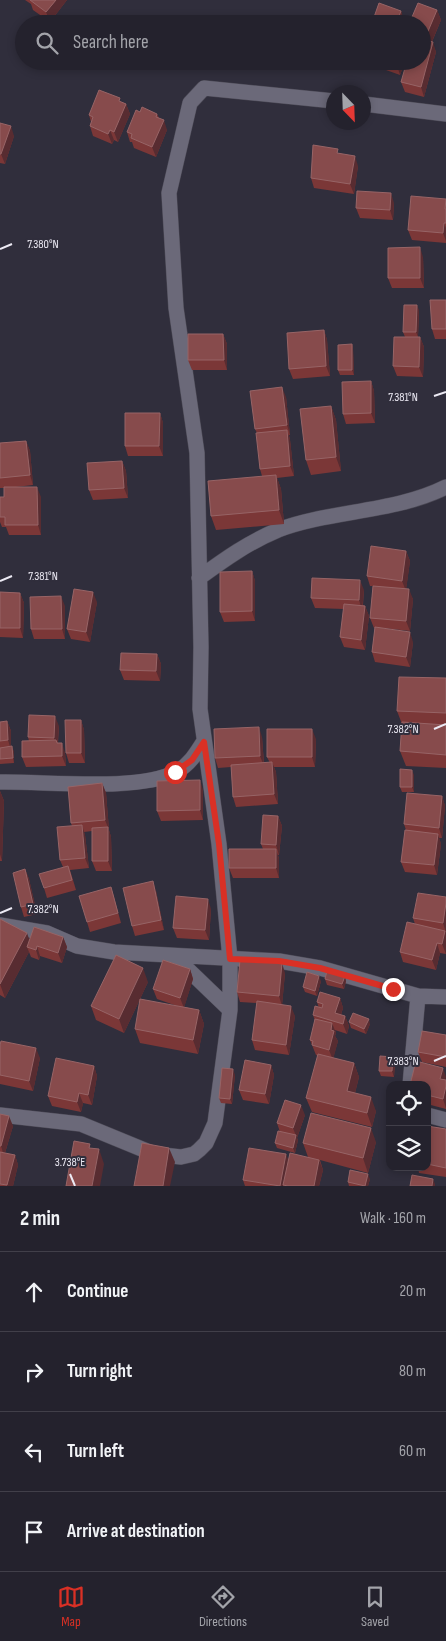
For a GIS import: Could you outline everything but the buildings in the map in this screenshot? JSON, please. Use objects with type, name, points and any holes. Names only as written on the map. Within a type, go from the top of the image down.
[{"type":"street","points":[[0,1115],[81,1124],[154,1154],[181,1157],[194,1154],[206,1143],[215,1123],[230,1010],[230,959],[218,834],[200,710],[197,453],[176,308],[169,193],[190,103],[204,88],[326,100]]},
{"type":"street","points":[[371,105],[446,114]]},
{"type":"street","points":[[199,578],[238,550],[279,530],[375,509],[435,493],[446,488]]},
{"type":"street","points":[[0,782],[140,782],[175,772],[192,760],[204,742]]},
{"type":"street","points":[[0,925],[47,932],[77,946],[114,952],[175,957],[279,961],[320,968],[418,996],[446,997]]},
{"type":"street","points":[[175,957],[230,1010]]},
{"type":"street","points":[[410,1081],[418,996]]},
{"type":"street","points":[[431,1116],[446,1120]]},
{"type":"route","points":[[175,772],[192,760],[204,742],[219,844],[230,959],[279,961],[320,968],[393,989]]}]
